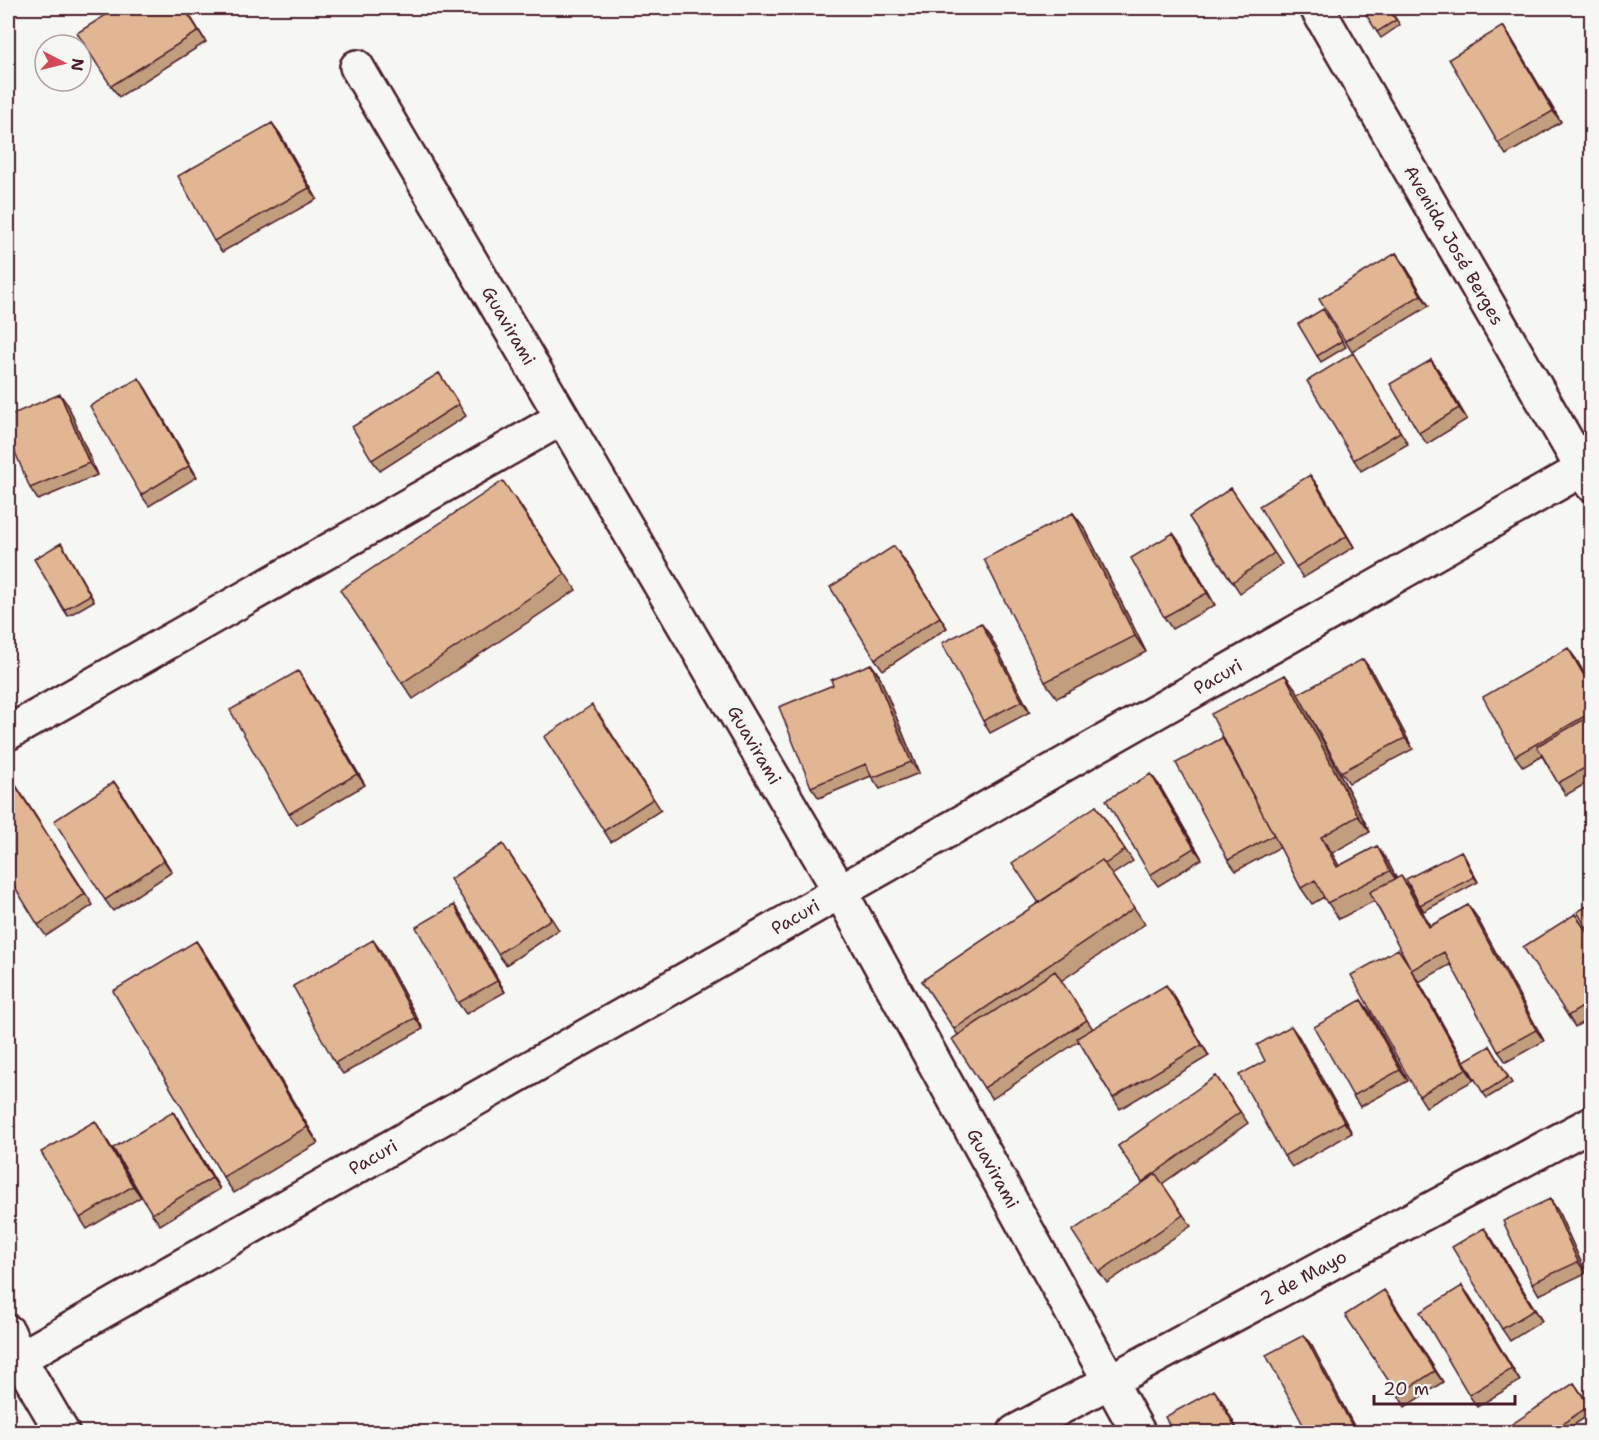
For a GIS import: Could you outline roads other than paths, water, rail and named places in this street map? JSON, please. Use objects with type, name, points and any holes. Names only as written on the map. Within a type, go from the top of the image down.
[{"type":"street","name":"Avenida José Berges","points":[[1317,8],[1587,477]]},
{"type":"street","name":"Guavirami","points":[[357,67],[841,893],[1138,1432]]},
{"type":"street","points":[[8,733],[562,418]]},
{"type":"street","name":"Pacuri","points":[[11,1352],[1587,477]]},
{"type":"street","name":"2 de Mayo","points":[[1015,1432],[1592,1123]]},
{"type":"street","points":[[11,1352],[62,1432]]}]
